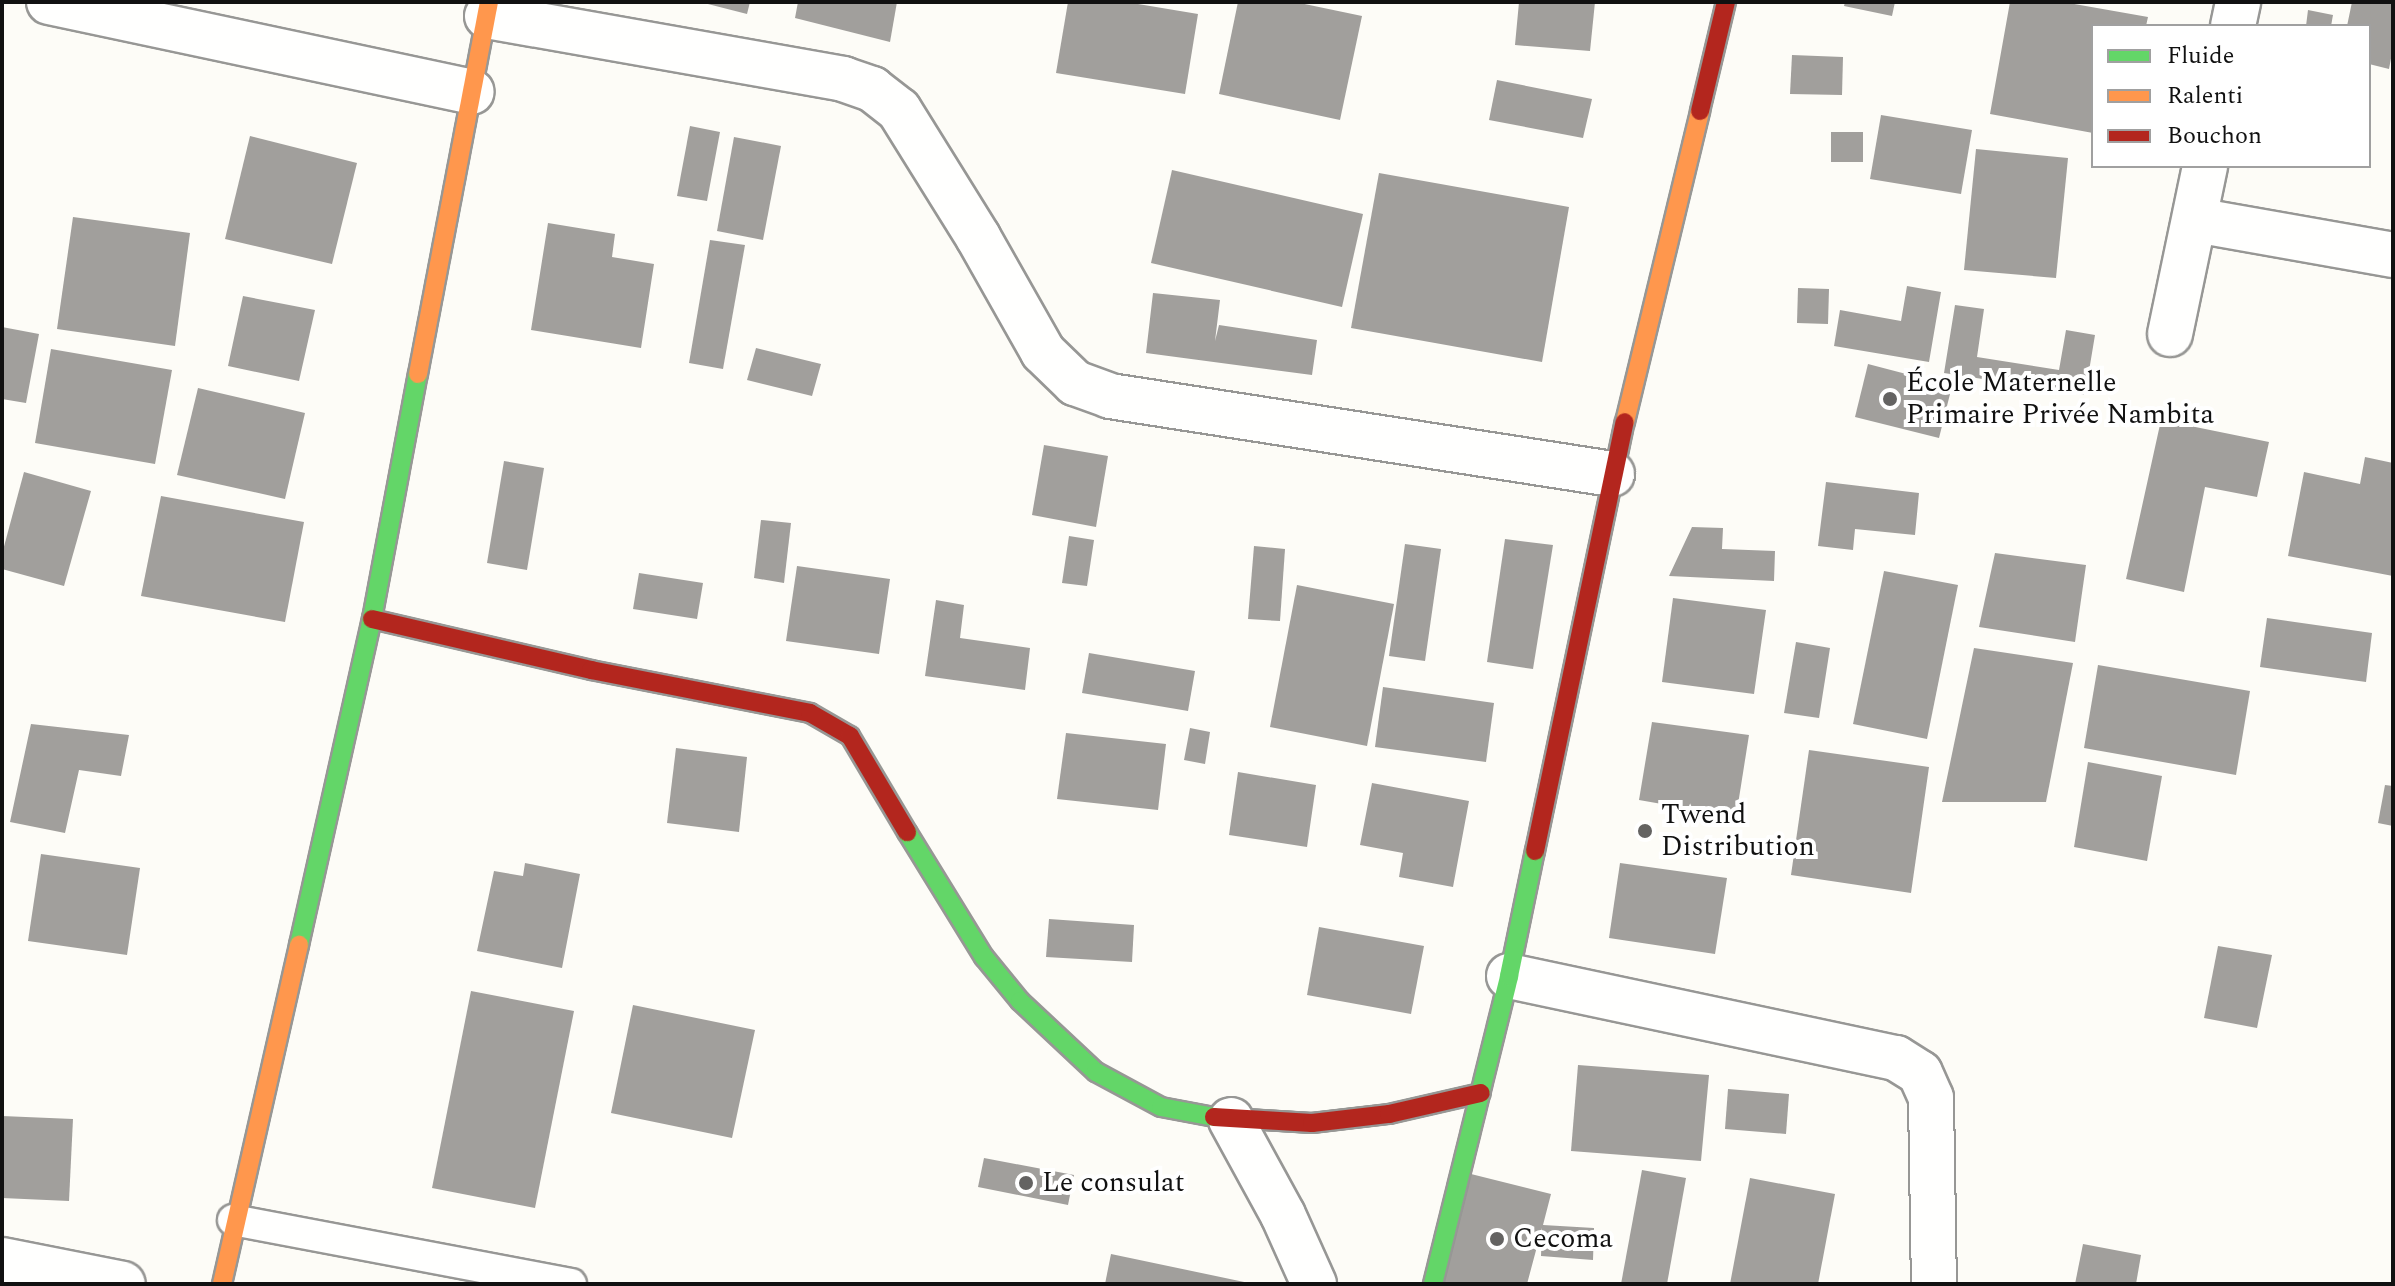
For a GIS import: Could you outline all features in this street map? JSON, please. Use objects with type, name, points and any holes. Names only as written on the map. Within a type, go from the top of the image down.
[{"type":"street","points":[[49,2],[472,92]]},
{"type":"street","points":[[1433,1284],[1509,976],[1612,474],[1726,2]]},
{"type":"street","points":[[2233,24],[2238,2]]},
{"type":"street","points":[[222,1284],[233,1220],[372,619],[488,9],[843,79],[872,89],[899,110],[978,237],[1043,352],[1075,383],[1110,396],[1612,474]]},
{"type":"street","points":[[2170,334],[2205,168]]},
{"type":"street","points":[[2195,220],[2393,255]]},
{"type":"street","points":[[372,619],[591,670],[810,713],[850,736],[984,957],[1020,1001],[1096,1072],[1161,1107],[1231,1120],[1312,1123],[1389,1114],[1481,1093]]},
{"type":"street","points":[[1509,976],[1896,1058],[1920,1073],[1931,1098],[1934,1284]]},
{"type":"street","points":[[1231,1120],[1283,1215],[1314,1284]]},
{"type":"street","points":[[2,1260],[123,1284]]},
{"type":"lane","points":[[233,1220],[571,1284]]},
{"type":"building","points":[[700,2],[750,2],[747,14]]},
{"type":"building","points":[[798,2],[897,2],[890,42],[795,18]]},
{"type":"building","points":[[1068,2],[1126,2],[1198,14],[1185,94],[1056,73]]},
{"type":"building","points":[[1238,2],[1295,2],[1362,16],[1340,120],[1219,94]]},
{"type":"building","points":[[1519,2],[1595,2],[1590,51],[1515,45]]},
{"type":"building","points":[[1845,2],[1895,2],[1892,16],[1844,6]]},
{"type":"building","points":[[2010,2],[2063,2],[2148,17],[2146,24],[2091,24],[2091,133],[1990,114]]},
{"type":"building","points":[[2352,2],[2393,2],[2393,48],[2389,69],[2371,64],[2371,24],[2347,24]]},
{"type":"building","points":[[2308,10],[2333,15],[2331,24],[2306,24]]},
{"type":"building","points":[[1792,55],[1843,57],[1842,95],[1790,94]]},
{"type":"building","points":[[1497,80],[1592,99],[1583,138],[1489,120]]},
{"type":"building","points":[[1881,115],[1972,130],[1961,194],[1870,179]]},
{"type":"building","points":[[690,126],[720,132],[707,201],[677,196]]},
{"type":"building","points":[[1831,132],[1863,132],[1863,162],[1831,162]]},
{"type":"building","points":[[250,136],[357,163],[332,264],[225,239]]},
{"type":"building","points":[[734,137],[781,146],[763,240],[717,231]]},
{"type":"building","points":[[1976,149],[2068,158],[2056,278],[1964,270]]},
{"type":"building","points":[[1172,170],[1363,214],[1342,307],[1151,263]]},
{"type":"building","points":[[1379,173],[1569,207],[1542,362],[1351,328]]},
{"type":"building","points":[[73,217],[190,233],[175,346],[57,329]]},
{"type":"building","points":[[548,223],[615,234],[612,257],[654,264],[641,348],[531,330]]},
{"type":"building","points":[[710,240],[745,245],[723,369],[689,363]]},
{"type":"building","points":[[1907,286],[1941,292],[1929,362],[1834,346],[1840,310],[1901,321]]},
{"type":"building","points":[[1798,288],[1829,289],[1828,324],[1797,323]]},
{"type":"building","points":[[1153,293],[1220,300],[1215,341],[1219,325],[1317,340],[1312,375],[1146,353]]},
{"type":"building","points":[[243,296],[315,310],[299,381],[228,366]]},
{"type":"building","points":[[1955,305],[1984,309],[1977,357],[2059,370],[2066,330],[2095,335],[2085,395],[1944,373]]},
{"type":"building","points":[[2,327],[39,334],[26,403],[2,399]]},
{"type":"building","points":[[756,348],[821,364],[812,396],[747,380]]},
{"type":"building","points":[[51,349],[172,370],[155,464],[35,443]]},
{"type":"building","points":[[1868,364],[1952,386],[1939,438],[1855,417]]},
{"type":"building","points":[[198,388],[305,413],[285,499],[177,475]]},
{"type":"building","points":[[2161,420],[2269,442],[2257,497],[2205,487],[2184,592],[2126,579]]},
{"type":"building","points":[[1044,445],[1108,456],[1096,527],[1032,515]]},
{"type":"building","points":[[2365,457],[2393,463],[2393,576],[2288,556],[2304,472],[2360,484]]},
{"type":"building","points":[[504,461],[544,468],[527,570],[487,563]]},
{"type":"building","points":[[24,472],[91,491],[64,586],[2,569],[2,554]]},
{"type":"building","points":[[1826,482],[1919,493],[1915,535],[1855,529],[1853,550],[1818,546]]},
{"type":"building","points":[[161,496],[304,522],[285,622],[141,596]]},
{"type":"building","points":[[761,520],[791,523],[784,583],[754,578]]},
{"type":"building","points":[[1692,527],[1723,528],[1722,549],[1775,551],[1774,581],[1669,576]]},
{"type":"building","points":[[1069,536],[1094,540],[1087,586],[1062,583]]},
{"type":"building","points":[[1505,539],[1553,545],[1533,669],[1487,662]]},
{"type":"building","points":[[1405,544],[1441,549],[1425,661],[1389,656]]},
{"type":"building","points":[[1254,546],[1285,549],[1280,621],[1248,619]]},
{"type":"building","points":[[1995,553],[2086,565],[2075,642],[1979,627]]},
{"type":"building","points":[[797,566],[890,579],[879,654],[786,641]]},
{"type":"building","points":[[1884,571],[1958,585],[1927,739],[1853,724]]},
{"type":"building","points":[[639,573],[703,583],[697,619],[633,609]]},
{"type":"building","points":[[1297,585],[1394,604],[1367,746],[1270,727]]},
{"type":"building","points":[[1673,598],[1766,610],[1754,694],[1662,682]]},
{"type":"building","points":[[936,600],[964,605],[960,638],[1030,648],[1025,690],[925,676]]},
{"type":"building","points":[[2267,618],[2372,633],[2366,682],[2260,667]]},
{"type":"building","points":[[1796,642],[1830,648],[1819,718],[1784,713]]},
{"type":"building","points":[[1974,648],[2073,663],[2046,802],[1942,802]]},
{"type":"building","points":[[1089,653],[1195,671],[1188,711],[1082,693]]},
{"type":"building","points":[[2098,665],[2250,691],[2236,775],[2084,748]]},
{"type":"building","points":[[1383,687],[1494,703],[1486,762],[1375,747]]},
{"type":"building","points":[[1652,722],[1749,735],[1736,817],[1639,800]]},
{"type":"building","points":[[31,724],[129,735],[121,776],[79,770],[65,833],[10,822]]},
{"type":"building","points":[[1190,728],[1210,732],[1205,764],[1184,760]]},
{"type":"building","points":[[1066,733],[1166,744],[1158,810],[1057,799]]},
{"type":"building","points":[[676,748],[747,757],[739,832],[667,823]]},
{"type":"building","points":[[1809,750],[1929,767],[1911,893],[1791,875]]},
{"type":"building","points":[[2088,762],[2162,776],[2147,861],[2074,847]]},
{"type":"building","points":[[1238,772],[1316,785],[1307,847],[1229,835]]},
{"type":"building","points":[[1372,783],[1469,801],[1453,887],[1399,877],[1403,853],[1360,845]]},
{"type":"building","points":[[2385,785],[2393,786],[2393,826],[2378,823]]},
{"type":"building","points":[[41,854],[140,868],[127,955],[28,941]]},
{"type":"building","points":[[525,863],[580,874],[562,968],[477,951],[494,871],[523,876]]},
{"type":"building","points":[[1620,863],[1727,878],[1715,954],[1609,938]]},
{"type":"building","points":[[1049,919],[1134,925],[1132,962],[1046,957]]},
{"type":"building","points":[[1319,927],[1424,946],[1411,1014],[1307,995]]},
{"type":"building","points":[[2218,946],[2272,955],[2257,1028],[2204,1018]]},
{"type":"building","points":[[471,991],[574,1011],[535,1208],[432,1188]]},
{"type":"building","points":[[633,1005],[755,1030],[732,1138],[611,1113]]},
{"type":"building","points":[[1578,1065],[1709,1075],[1701,1161],[1571,1151]]},
{"type":"building","points":[[1728,1089],[1789,1094],[1786,1134],[1725,1129]]},
{"type":"building","points":[[2,1116],[73,1119],[69,1201],[2,1198]]},
{"type":"building","points":[[984,1158],[1074,1175],[1068,1205],[978,1187]]},
{"type":"building","points":[[1642,1170],[1686,1178],[1667,1284],[1621,1284]]},
{"type":"building","name":"Cecoma","points":[[1471,1174],[1551,1194],[1543,1225],[1594,1228],[1593,1260],[1541,1256],[1542,1228],[1527,1284],[1443,1284]]},
{"type":"building","points":[[1750,1178],[1835,1194],[1818,1284],[1730,1284]]},
{"type":"building","points":[[2083,1244],[2141,1255],[2136,1284],[2075,1284]]},
{"type":"building","points":[[1111,1254],[1249,1283],[1249,1284],[1105,1284]]},
{"type":"traffic: fast","points":[[299,945],[372,619],[418,374]]},
{"type":"traffic: fast","points":[[907,832],[984,957],[1020,1001],[1096,1072],[1161,1107],[1214,1117]]},
{"type":"traffic: fast","points":[[1433,1284],[1509,976],[1535,851]]},
{"type":"traffic: slow","points":[[418,374],[489,2]]},
{"type":"traffic: slow","points":[[1625,422],[1700,111]]},
{"type":"traffic: slow","points":[[222,1284],[299,945]]},
{"type":"traffic: jam","points":[[1700,111],[1726,2]]},
{"type":"traffic: jam","points":[[1535,851],[1625,422]]},
{"type":"traffic: jam","points":[[372,619],[591,670],[810,713],[850,736],[907,832]]},
{"type":"traffic: jam","points":[[1214,1117],[1312,1123],[1389,1114],[1481,1093]]},
{"type":"place","name":"École Maternelle Primaire Privée Nambita","points":[[1890,399]]},
{"type":"place","name":"Twend Distribution","points":[[1645,831]]},
{"type":"place","name":"Le consulat","points":[[1026,1183]]},
{"type":"place","name":"Cecoma","points":[[1497,1239]]}]
